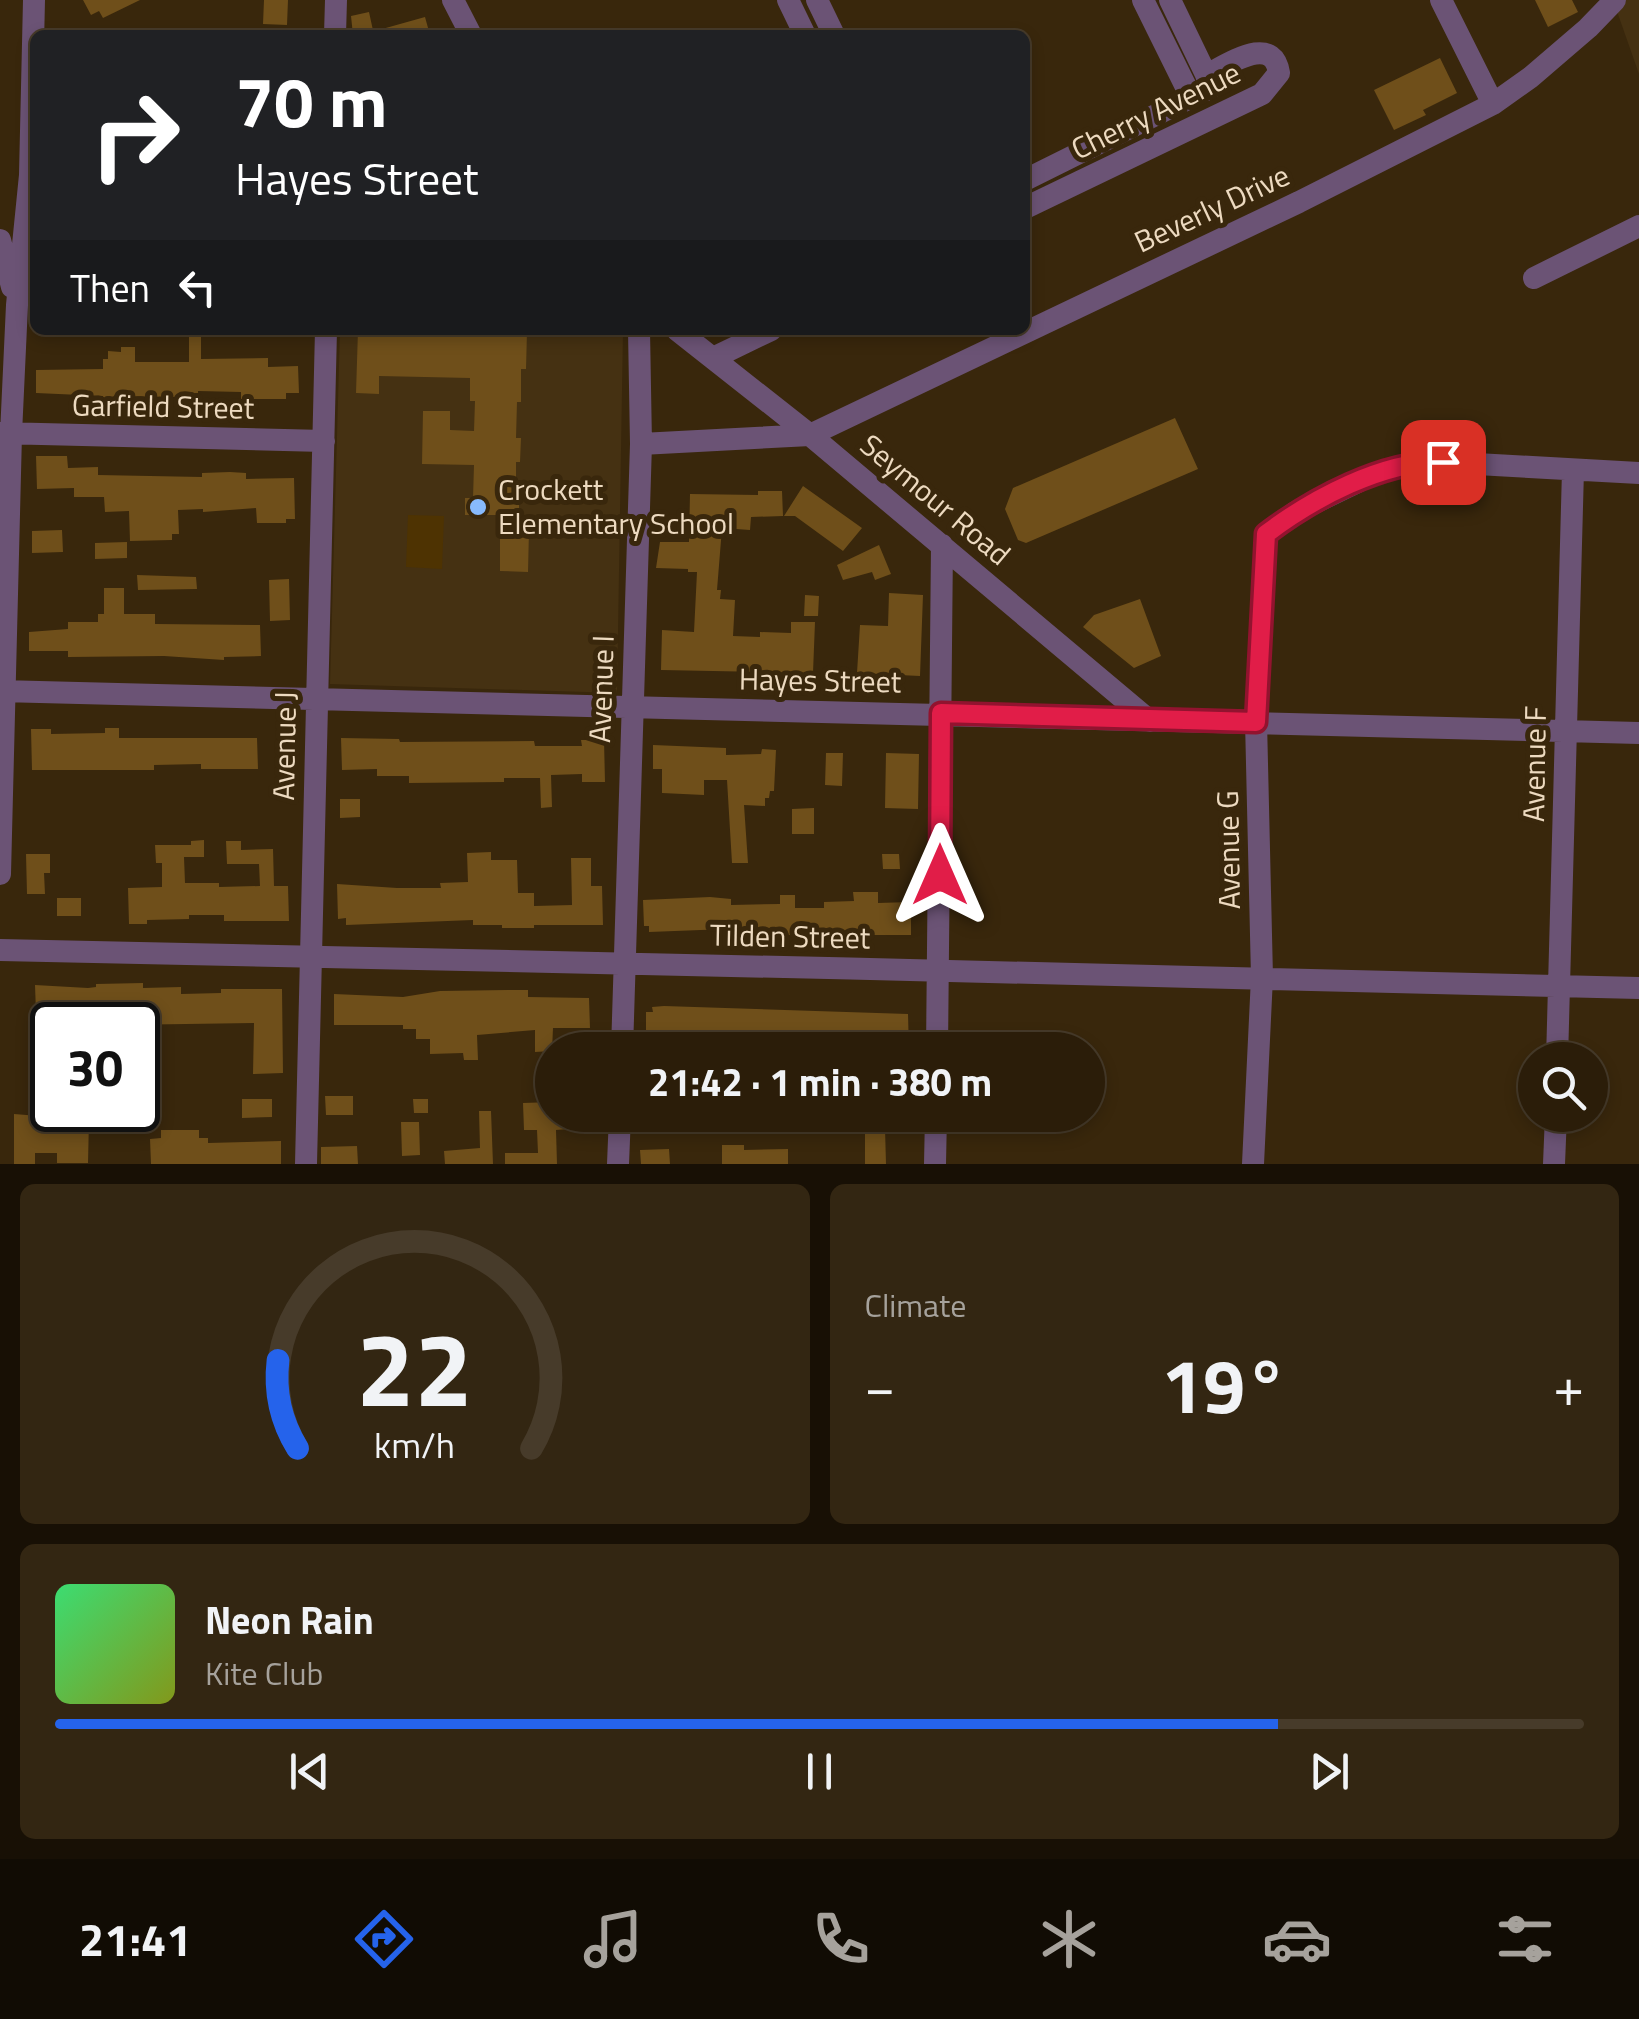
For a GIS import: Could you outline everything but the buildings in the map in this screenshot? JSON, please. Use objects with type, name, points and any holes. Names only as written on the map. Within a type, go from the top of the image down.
[{"type":"street","points":[[34,0],[34,30]]},
{"type":"street","points":[[334,30],[336,0]]},
{"type":"street","points":[[454,0],[469,30]]},
{"type":"street","points":[[1143,0],[1203,86]]},
{"type":"street","points":[[1170,0],[1203,86]]},
{"type":"street","points":[[1441,0],[1493,104]]},
{"type":"street","name":"Beverly Drive","points":[[1030,330],[1300,202],[1493,104],[1531,78],[1615,0]]},
{"type":"street","points":[[796,17],[818,2],[832,30]]},
{"type":"street","name":"Cherry Avenue","points":[[1030,177],[1203,86],[1259,51],[1277,61],[1279,74],[1262,94],[1030,206]]},
{"type":"street","points":[[0,874],[5,433],[30,191]]},
{"type":"street","points":[[1534,278],[1639,226]]},
{"type":"street","points":[[0,240],[16,305]]},
{"type":"street","name":"Avenue J","points":[[306,1164],[326,335]]},
{"type":"street","name":"Avenue I","points":[[623,1032],[641,444],[640,335]]},
{"type":"street","name":"Seymour Road","points":[[684,335],[810,435],[1150,721]]},
{"type":"street","points":[[713,358],[761,335]]},
{"type":"street","name":"Beverly Drive","points":[[810,435],[1020,335]]},
{"type":"street","name":"Garfield Street","points":[[5,433],[324,441]]},
{"type":"street","points":[[641,444],[810,435]]},
{"type":"street","name":"Avenue G","points":[[1253,1164],[1262,977],[1256,722],[1266,534],[1294,512],[1376,473],[1407,464],[1443,462],[1573,470]]},
{"type":"street","points":[[1573,470],[1639,473]]},
{"type":"street","name":"Avenue F","points":[[1557,1042],[1573,470]]},
{"type":"street","points":[[938,1032],[942,545]]},
{"type":"street","name":"Hayes Street","points":[[3,691],[1639,733]]},
{"type":"street","name":"Tilden Street","points":[[0,950],[1639,988]]},
{"type":"street","points":[[618,1164],[619,1132]]},
{"type":"street","points":[[934,1164],[935,1132]]},
{"type":"street","points":[[1554,1164],[1555,1132]]},
{"type":"shaded area","points":[[1613,0],[1639,0],[1639,74]]},
{"type":"shaded area","name":"Crockett Elementary School","points":[[340,335],[623,335],[617,693],[330,684]]},
{"type":"shaded area","points":[[408,515],[444,516],[442,569],[406,567]]},
{"type":"place","name":"Crockett Elementary School","points":[[478,507]]},
{"type":"route","points":[[940,875],[941,713],[1256,722],[1266,534],[1294,512],[1376,473],[1423,461],[1443,462]]}]
